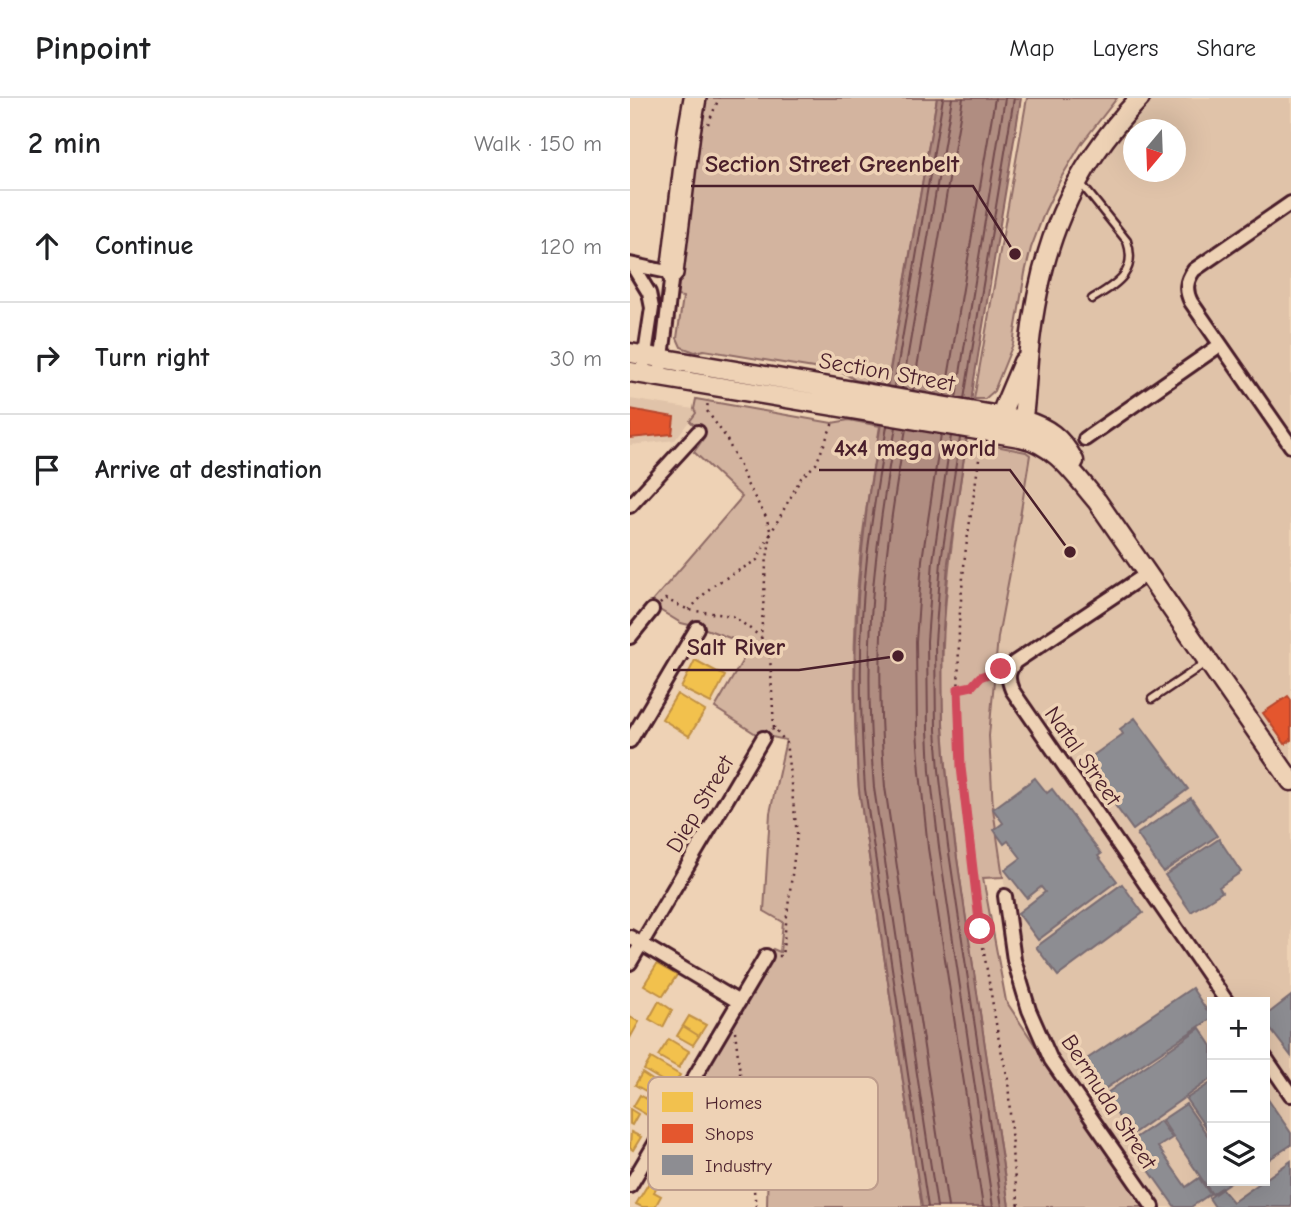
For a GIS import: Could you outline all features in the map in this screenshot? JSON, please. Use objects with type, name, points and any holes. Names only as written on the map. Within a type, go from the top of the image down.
[{"type":"highway","points":[[672,273],[688,132],[695,98]]},
{"type":"street","points":[[1021,428],[1029,349],[1045,262],[1058,222],[1094,152],[1140,98]]},
{"type":"street","points":[[1291,203],[1194,270],[1187,289],[1188,295],[1220,345],[1291,446]]},
{"type":"street","points":[[631,265],[672,273],[645,365]]},
{"type":"street","points":[[631,265],[649,293],[652,308],[645,365]]},
{"type":"street","points":[[1085,439],[1220,345]]},
{"type":"street","points":[[1000,425],[1029,349]]},
{"type":"street","name":"Section Street","points":[[645,365],[873,394],[973,426]]},
{"type":"street","name":"Section Street","points":[[645,365],[869,412],[973,426],[1000,425],[1051,432],[1070,453],[1097,501],[1291,781]]},
{"type":"street","points":[[630,506],[698,432]]},
{"type":"street","name":"Natal Street","points":[[1148,573],[1016,662],[1009,670],[1009,681],[1012,690],[1224,997]]},
{"type":"street","points":[[630,637],[652,610]]},
{"type":"street","points":[[630,741],[697,628]]},
{"type":"street","name":"Diep Street","points":[[630,963],[636,941],[763,738]]},
{"type":"street","name":"Bermuda Street","points":[[1005,896],[1014,960],[1029,1010],[1051,1060],[1153,1207]]},
{"type":"street","points":[[636,941],[739,1002]]},
{"type":"street","points":[[694,1077],[766,956]]},
{"type":"street","points":[[1267,1060],[1291,1095]]},
{"type":"street","points":[[630,1186],[648,1156]]},
{"type":"lane","points":[[1078,180],[1127,241],[1131,253],[1127,271],[1118,283],[1092,299]]},
{"type":"lane","points":[[1152,699],[1209,661]]},
{"type":"path","points":[[706,130],[719,98]]},
{"type":"path","points":[[708,399],[707,411],[725,436],[766,517],[771,533],[761,637]]},
{"type":"path","points":[[689,610],[712,586],[757,560],[801,478],[816,464],[834,420]]},
{"type":"path","points":[[973,426],[981,447],[965,555],[959,623],[958,726],[980,929],[1008,1079],[1013,1165],[1019,1207]]},
{"type":"path","points":[[652,610],[665,600],[689,610],[733,616],[761,637],[770,656],[774,728],[786,742],[797,834],[782,956],[766,956]]},
{"type":"path","points":[[958,689],[972,686],[980,677],[1001,669]]},
{"type":"path","points":[[763,738],[767,738],[774,728]]},
{"type":"path","points":[[728,1020],[735,1028],[741,1077]]},
{"type":"shaded area","points":[[704,98],[937,98],[887,386],[855,380],[844,373],[704,350],[695,352],[681,347],[677,338],[683,297],[677,296]]},
{"type":"shaded area","points":[[1027,98],[1117,98],[1082,143],[1045,211],[1031,248],[1013,344],[994,391],[985,399],[974,399]]},
{"type":"shaded area","points":[[1141,98],[1291,98],[1291,1207],[1155,1207],[1052,1060],[1030,1010],[1006,895],[993,810],[989,736],[996,656],[1030,455],[1016,412],[1056,228],[1123,126],[1123,182],[1186,182],[1186,119],[1127,119]]},
{"type":"shaded area","points":[[630,399],[694,409],[696,412],[675,440],[630,445]]},
{"type":"shaded area","points":[[696,399],[832,423],[849,420],[880,426],[857,588],[854,674],[857,761],[859,790],[922,1207],[767,1207],[767,1190],[878,1190],[878,1077],[703,1077],[773,949],[780,952],[783,922],[764,911],[770,813],[786,740],[772,737],[767,741],[715,708],[751,646],[706,629],[681,623],[650,604],[742,497],[694,452],[705,436],[690,421],[696,413]]},
{"type":"shaded area","points":[[976,442],[1030,455],[998,637],[989,736],[993,809],[1003,877],[983,878],[1006,1001],[1146,1207],[1009,1207],[956,849],[943,728],[942,665],[949,570],[966,444]]},
{"type":"water","points":[[937,98],[1021,98],[974,380],[948,562],[942,642],[946,770],[1009,1207],[922,1207],[859,790],[855,717],[856,644],[868,499]]},
{"type":"building: Homes","points":[[695,660],[725,676],[711,703],[681,688]]},
{"type":"building: Homes","points":[[677,694],[705,711],[689,736],[662,719]]},
{"type":"building: Homes","points":[[657,964],[677,975],[663,996],[644,985]]},
{"type":"building: Homes","points":[[659,1001],[672,1010],[663,1027],[649,1019]]},
{"type":"building: Homes","points":[[689,1016],[706,1025],[699,1036],[683,1026]]},
{"type":"building: Homes","points":[[630,1017],[639,1022],[630,1038]]},
{"type":"building: Homes","points":[[683,1026],[699,1036],[693,1045],[677,1036]]},
{"type":"building: Homes","points":[[669,1039],[689,1051],[679,1068],[658,1056]]},
{"type":"building: Homes","points":[[651,1058],[680,1075],[656,1077],[644,1070]]},
{"type":"building: Homes","points":[[642,1073],[648,1077],[648,1092],[635,1085]]},
{"type":"building: Homes","points":[[640,1095],[648,1100],[648,1115],[633,1107]]},
{"type":"building: Homes","points":[[630,1109],[638,1114],[632,1125],[630,1124]]},
{"type":"building: Homes","points":[[631,1132],[641,1137],[633,1150],[630,1148]]},
{"type":"building: Homes","points":[[648,1184],[648,1190],[655,1190],[654,1192],[661,1196],[655,1207],[636,1204]]},
{"type":"building: Shops","points":[[630,409],[674,417],[672,434],[630,438]]},
{"type":"building: Shops","points":[[1288,696],[1291,700],[1291,740],[1285,744],[1263,713]]},
{"type":"building: Industry","points":[[1135,718],[1188,789],[1133,830],[1084,762],[1123,734],[1120,729]]},
{"type":"building: Industry","points":[[1035,778],[1047,793],[1052,789],[1101,854],[1098,856],[1117,881],[1038,940],[1018,913],[1045,892],[1041,887],[1027,898],[1005,870],[1021,858],[1008,841],[1004,844],[994,830],[1003,823],[993,809]]},
{"type":"building: Industry","points":[[1191,798],[1217,836],[1163,872],[1137,834]]},
{"type":"building: Industry","points":[[1219,839],[1241,872],[1219,887],[1222,892],[1191,912],[1165,875]]},
{"type":"building: Industry","points":[[1122,884],[1143,913],[1058,976],[1036,947]]},
{"type":"building: Industry","points":[[1192,988],[1207,1010],[1207,1021],[1100,1092],[1081,1063]]},
{"type":"building: Industry","points":[[1291,996],[1291,1056],[1270,1029],[1270,1012]]},
{"type":"building: Industry","points":[[1200,1028],[1207,1038],[1207,1082],[1131,1135],[1104,1095]]},
{"type":"building: Industry","points":[[1207,1085],[1207,1130],[1186,1099]]},
{"type":"building: Industry","points":[[1270,1102],[1291,1133],[1291,1145],[1270,1159]]},
{"type":"building: Industry","points":[[1186,1104],[1207,1135],[1207,1186],[1224,1186],[1212,1194],[1162,1120]]},
{"type":"building: Industry","points":[[1160,1121],[1172,1138],[1158,1147],[1186,1187],[1199,1178],[1210,1194],[1191,1207],[1175,1207],[1129,1142]]},
{"type":"building: Industry","points":[[1291,1161],[1291,1207],[1215,1207],[1209,1198],[1222,1189],[1233,1202],[1256,1186],[1270,1186],[1270,1176]]},
{"type":"place","name":"Section Street Greenbelt","points":[[1015,254]]},
{"type":"place","name":"4x4 mega world","points":[[1070,552]]},
{"type":"place","name":"Salt River","points":[[898,656]]},
{"type":"route","points":[[980,929],[961,767],[958,689],[972,686],[980,677],[1001,669]]}]
